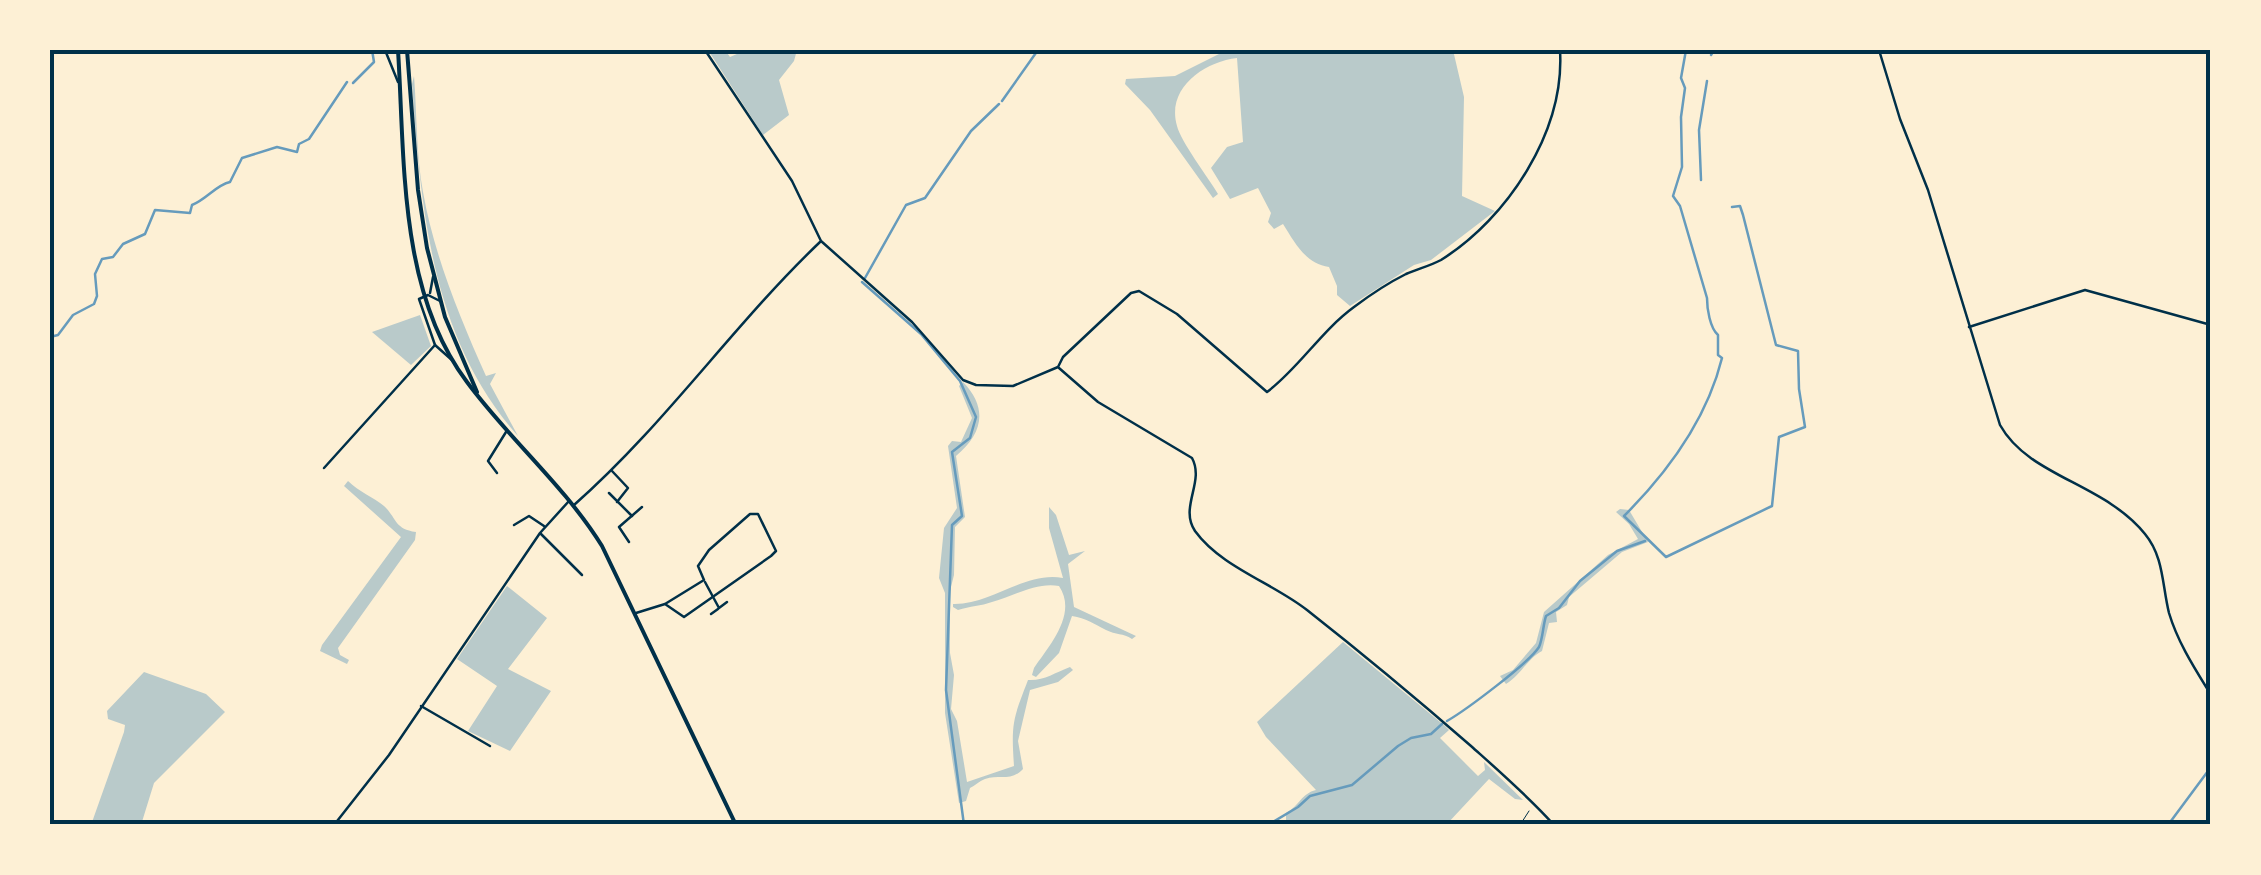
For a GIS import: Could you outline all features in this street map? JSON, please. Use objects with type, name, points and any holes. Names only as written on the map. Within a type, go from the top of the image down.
[{"type":"highway","points":[[398,50],[411,222],[427,296],[454,362],[507,431],[572,503],[610,560],[736,825]]},
{"type":"highway","points":[[407,50],[418,190],[433,276],[477,392]]},
{"type":"street","points":[[385,50],[400,88]]},
{"type":"street","points":[[705,50],[791,179],[822,241],[912,322],[967,383],[1009,387],[1058,367],[1063,357],[1131,293],[1138,291],[1177,314],[1267,392],[1355,306],[1391,282],[1438,262],[1508,202],[1535,158],[1556,98],[1560,50]]},
{"type":"street","points":[[1879,50],[1948,252],[1995,414],[2010,442],[2056,473],[2114,504],[2152,544],[2178,638],[2211,695]]},
{"type":"street","points":[[334,825],[367,786],[545,526],[611,470],[672,408],[757,308],[822,241]]},
{"type":"street","points":[[427,296],[433,276]]},
{"type":"street","points":[[1968,327],[2085,290],[2211,325]]},
{"type":"street","points":[[440,302],[427,296],[419,299],[435,345],[454,362]]},
{"type":"street","points":[[324,468],[435,345]]},
{"type":"street","points":[[1058,367],[1098,402],[1192,458],[1197,472],[1190,522],[1205,542],[1305,608],[1371,658],[1554,825]]},
{"type":"street","points":[[497,472],[488,460],[507,431]]},
{"type":"street","points":[[611,470],[628,488],[617,502]]},
{"type":"street","points":[[609,493],[632,516]]},
{"type":"street","points":[[630,542],[618,530],[642,507]]},
{"type":"street","points":[[514,525],[528,516],[531,509]]},
{"type":"street","points":[[665,604],[684,617],[712,596],[774,554],[758,514],[750,514],[709,550],[698,566],[712,596],[720,608]]},
{"type":"street","points":[[528,516],[545,526]]},
{"type":"street","points":[[540,533],[583,576]]},
{"type":"street","points":[[635,614],[665,604],[704,580]]},
{"type":"street","points":[[711,614],[727,602]]},
{"type":"street","points":[[421,706],[490,746]]},
{"type":"path","points":[[1520,825],[1534,805]]},
{"type":"shaded area","points":[[708,50],[725,50],[730,57],[746,50],[797,50],[794,61],[779,80],[789,115],[763,135]]},
{"type":"shaded area","points":[[1227,50],[1453,50],[1464,97],[1462,196],[1495,211],[1431,260],[1414,265],[1350,306],[1337,295],[1329,267],[1308,257],[1283,224],[1274,229],[1268,222],[1271,213],[1258,188],[1230,199],[1211,168],[1227,147],[1243,142],[1237,58],[1201,71],[1190,79],[1177,100],[1177,126],[1218,194],[1213,198],[1150,110],[1125,84],[1126,79],[1175,76]]},
{"type":"shaded area","points":[[414,76],[421,178],[434,239],[476,354],[486,376],[496,373],[490,384],[518,436],[489,398],[466,357],[436,270],[420,178],[412,84]]},
{"type":"shaded area","points":[[420,315],[431,346],[411,365],[372,332]]},
{"type":"shaded area","points":[[963,382],[977,402],[979,421],[972,439],[956,456],[965,517],[955,527],[950,653],[954,675],[951,709],[957,721],[967,782],[1014,766],[1014,722],[1028,680],[1070,667],[1073,670],[1058,682],[1030,690],[1018,741],[1023,769],[1009,777],[983,780],[970,788],[966,801],[959,803],[945,713],[945,593],[939,578],[944,528],[957,508],[948,446],[952,441],[961,442],[972,418],[959,386]]},
{"type":"shaded area","points":[[348,481],[384,506],[400,526],[416,532],[415,540],[338,648],[340,655],[349,660],[347,664],[320,651],[322,645],[401,537],[344,486]]},
{"type":"shaded area","points":[[1049,507],[1056,515],[1069,555],[1085,551],[1068,564],[1074,607],[1136,636],[1132,639],[1072,616],[1059,653],[1036,677],[1032,675],[1034,668],[1054,640],[1063,618],[1064,597],[1059,586],[1033,588],[958,610],[953,604],[981,599],[1035,579],[1063,578],[1049,528]]},
{"type":"shaded area","points":[[1629,510],[1648,542],[1622,552],[1569,597],[1567,605],[1556,612],[1557,622],[1549,623],[1542,651],[1506,684],[1500,676],[1513,670],[1536,643],[1544,612],[1608,555],[1638,539],[1616,512]]},
{"type":"shaded area","points":[[507,586],[547,618],[508,669],[551,691],[510,751],[468,731],[497,686],[457,659]]},
{"type":"shaded area","points":[[1343,642],[1445,726],[1449,730],[1440,738],[1478,776],[1485,770],[1484,762],[1523,800],[1515,799],[1489,779],[1447,824],[1295,825],[1286,821],[1286,813],[1316,790],[1266,737],[1257,722]]},
{"type":"shaded area","points":[[144,672],[206,694],[225,712],[154,783],[141,825],[91,825],[125,725],[108,719],[107,711]]},
{"type":"waterway","points":[[353,83],[374,62],[372,50]]},
{"type":"waterway","points":[[1002,101],[1038,50]]},
{"type":"waterway","points":[[1686,50],[1681,78],[1685,88],[1682,167],[1673,196],[1680,206],[1708,313],[1718,335],[1718,355],[1722,358],[1707,402],[1684,443],[1624,516],[1666,557],[1772,506],[1779,437],[1805,427],[1798,351],[1776,345],[1743,215],[1740,206],[1732,207]]},
{"type":"waterway","points":[[1711,55],[1714,50]]},
{"type":"waterway","points":[[1701,180],[1699,130],[1707,81]]},
{"type":"waterway","points":[[50,337],[58,335],[73,315],[94,304],[95,274],[102,259],[113,257],[123,244],[145,234],[155,210],[190,213],[192,205],[230,182],[242,158],[277,147],[297,152],[299,144],[309,139],[347,82]]},
{"type":"waterway","points":[[865,278],[906,205],[925,198],[971,131],[999,104]]},
{"type":"waterway","points":[[862,282],[921,334],[960,381],[976,417],[970,438],[952,452],[962,516],[952,525],[946,690],[964,825]]},
{"type":"waterway","points":[[1447,721],[1533,654],[1539,647],[1546,616],[1559,608],[1580,581],[1617,551],[1645,541]]},
{"type":"waterway","points":[[1268,825],[1310,796],[1352,785],[1398,746],[1411,738],[1431,734],[1442,724]]},
{"type":"waterway","points":[[2168,825],[2211,767]]},
{"type":"waterway","points":[[50,820],[53,825]]}]
